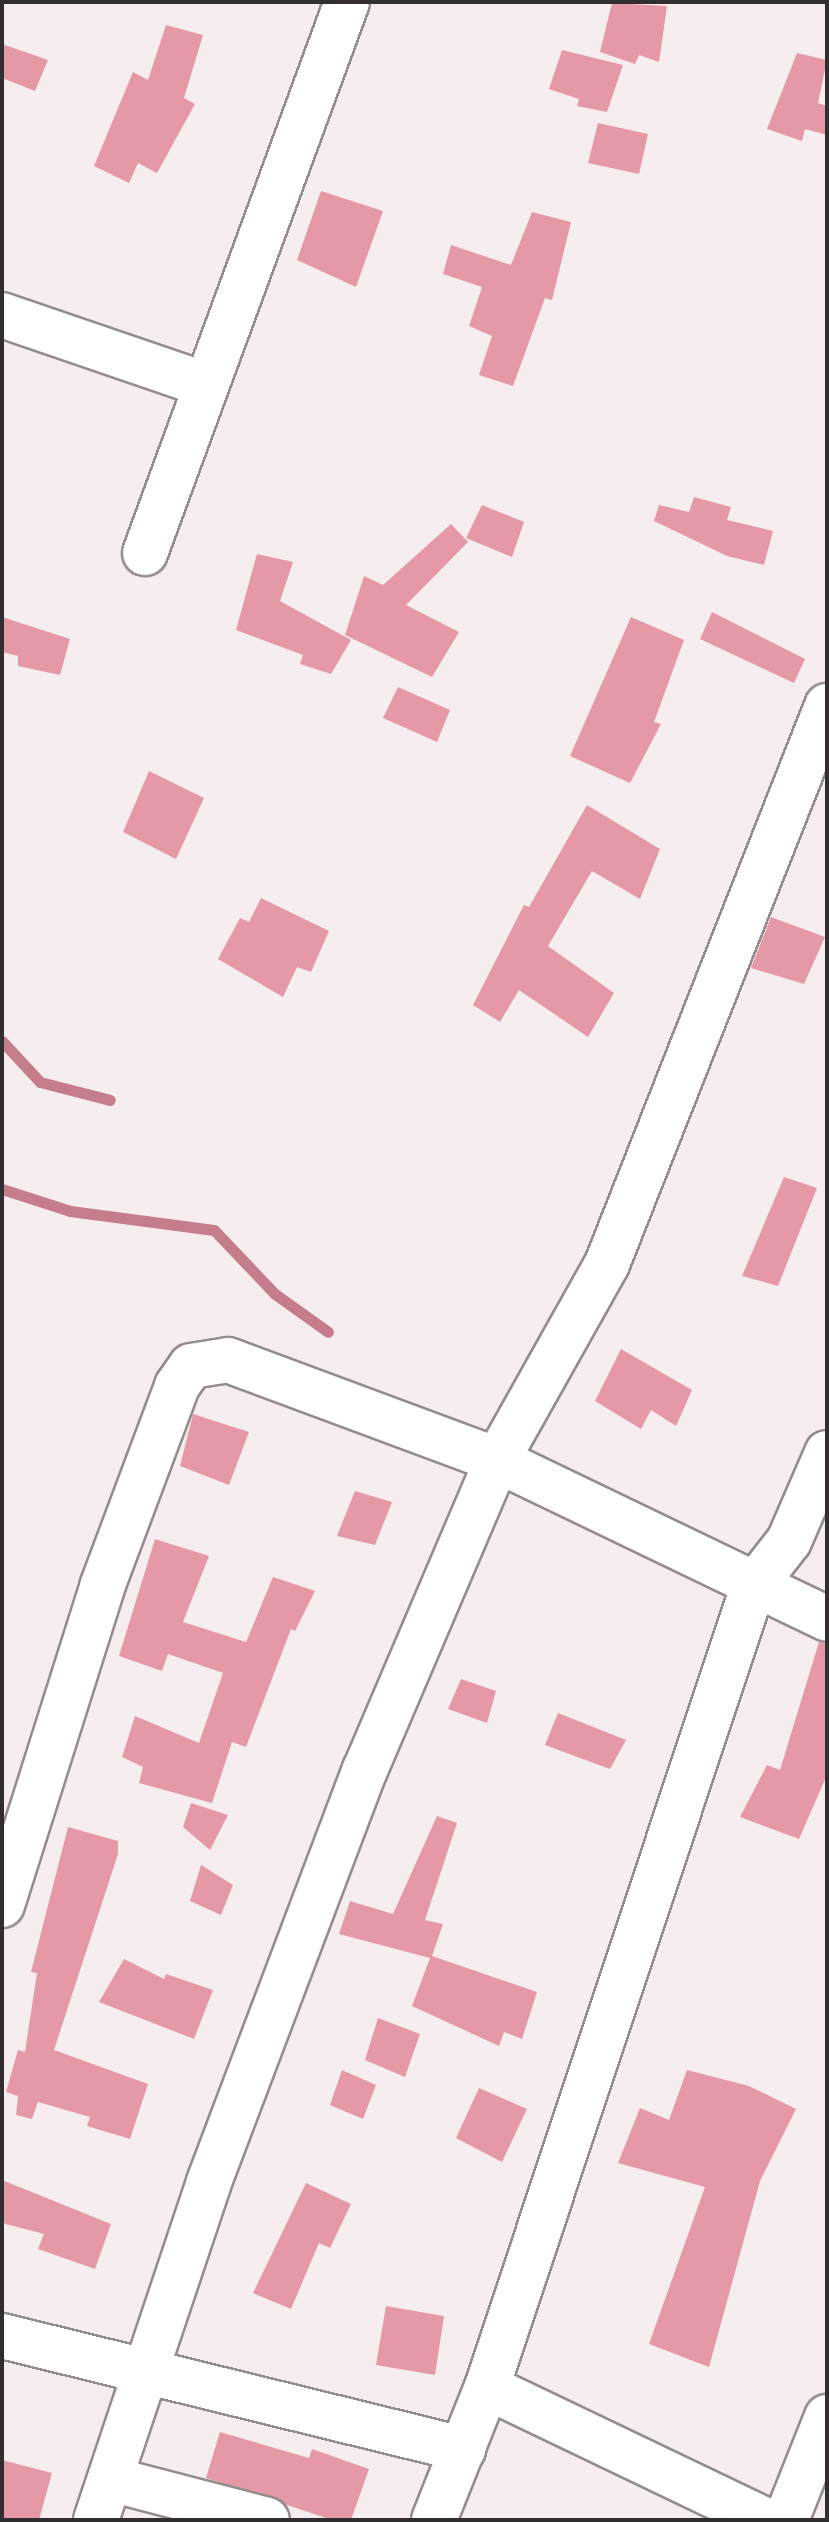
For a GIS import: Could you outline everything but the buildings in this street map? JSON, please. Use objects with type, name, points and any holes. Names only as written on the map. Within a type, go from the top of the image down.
[{"type":"street","points":[[145,553],[347,2]]},
{"type":"street","points":[[2,315],[206,385]]},
{"type":"street","points":[[96,2520],[209,2182],[365,1770],[497,1460],[607,1264],[827,706]]},
{"type":"street","points":[[2,1905],[102,1587],[177,1386],[191,1366],[228,1360],[497,1460],[753,1587],[827,1619]]},
{"type":"street","points":[[449,2515],[463,2449],[487,2387],[753,1587],[789,1541],[827,1453]]},
{"type":"street","points":[[2,2336],[463,2449]]},
{"type":"street","points":[[487,2387],[764,2520]]},
{"type":"street","points":[[786,2520],[827,2417]]},
{"type":"street","points":[[110,2479],[267,2520]]},
{"type":"waterway","points":[[2,1041],[40,1082],[110,1100]]},
{"type":"waterway","points":[[2,1189],[70,1211],[214,1230],[275,1294],[328,1332]]}]
